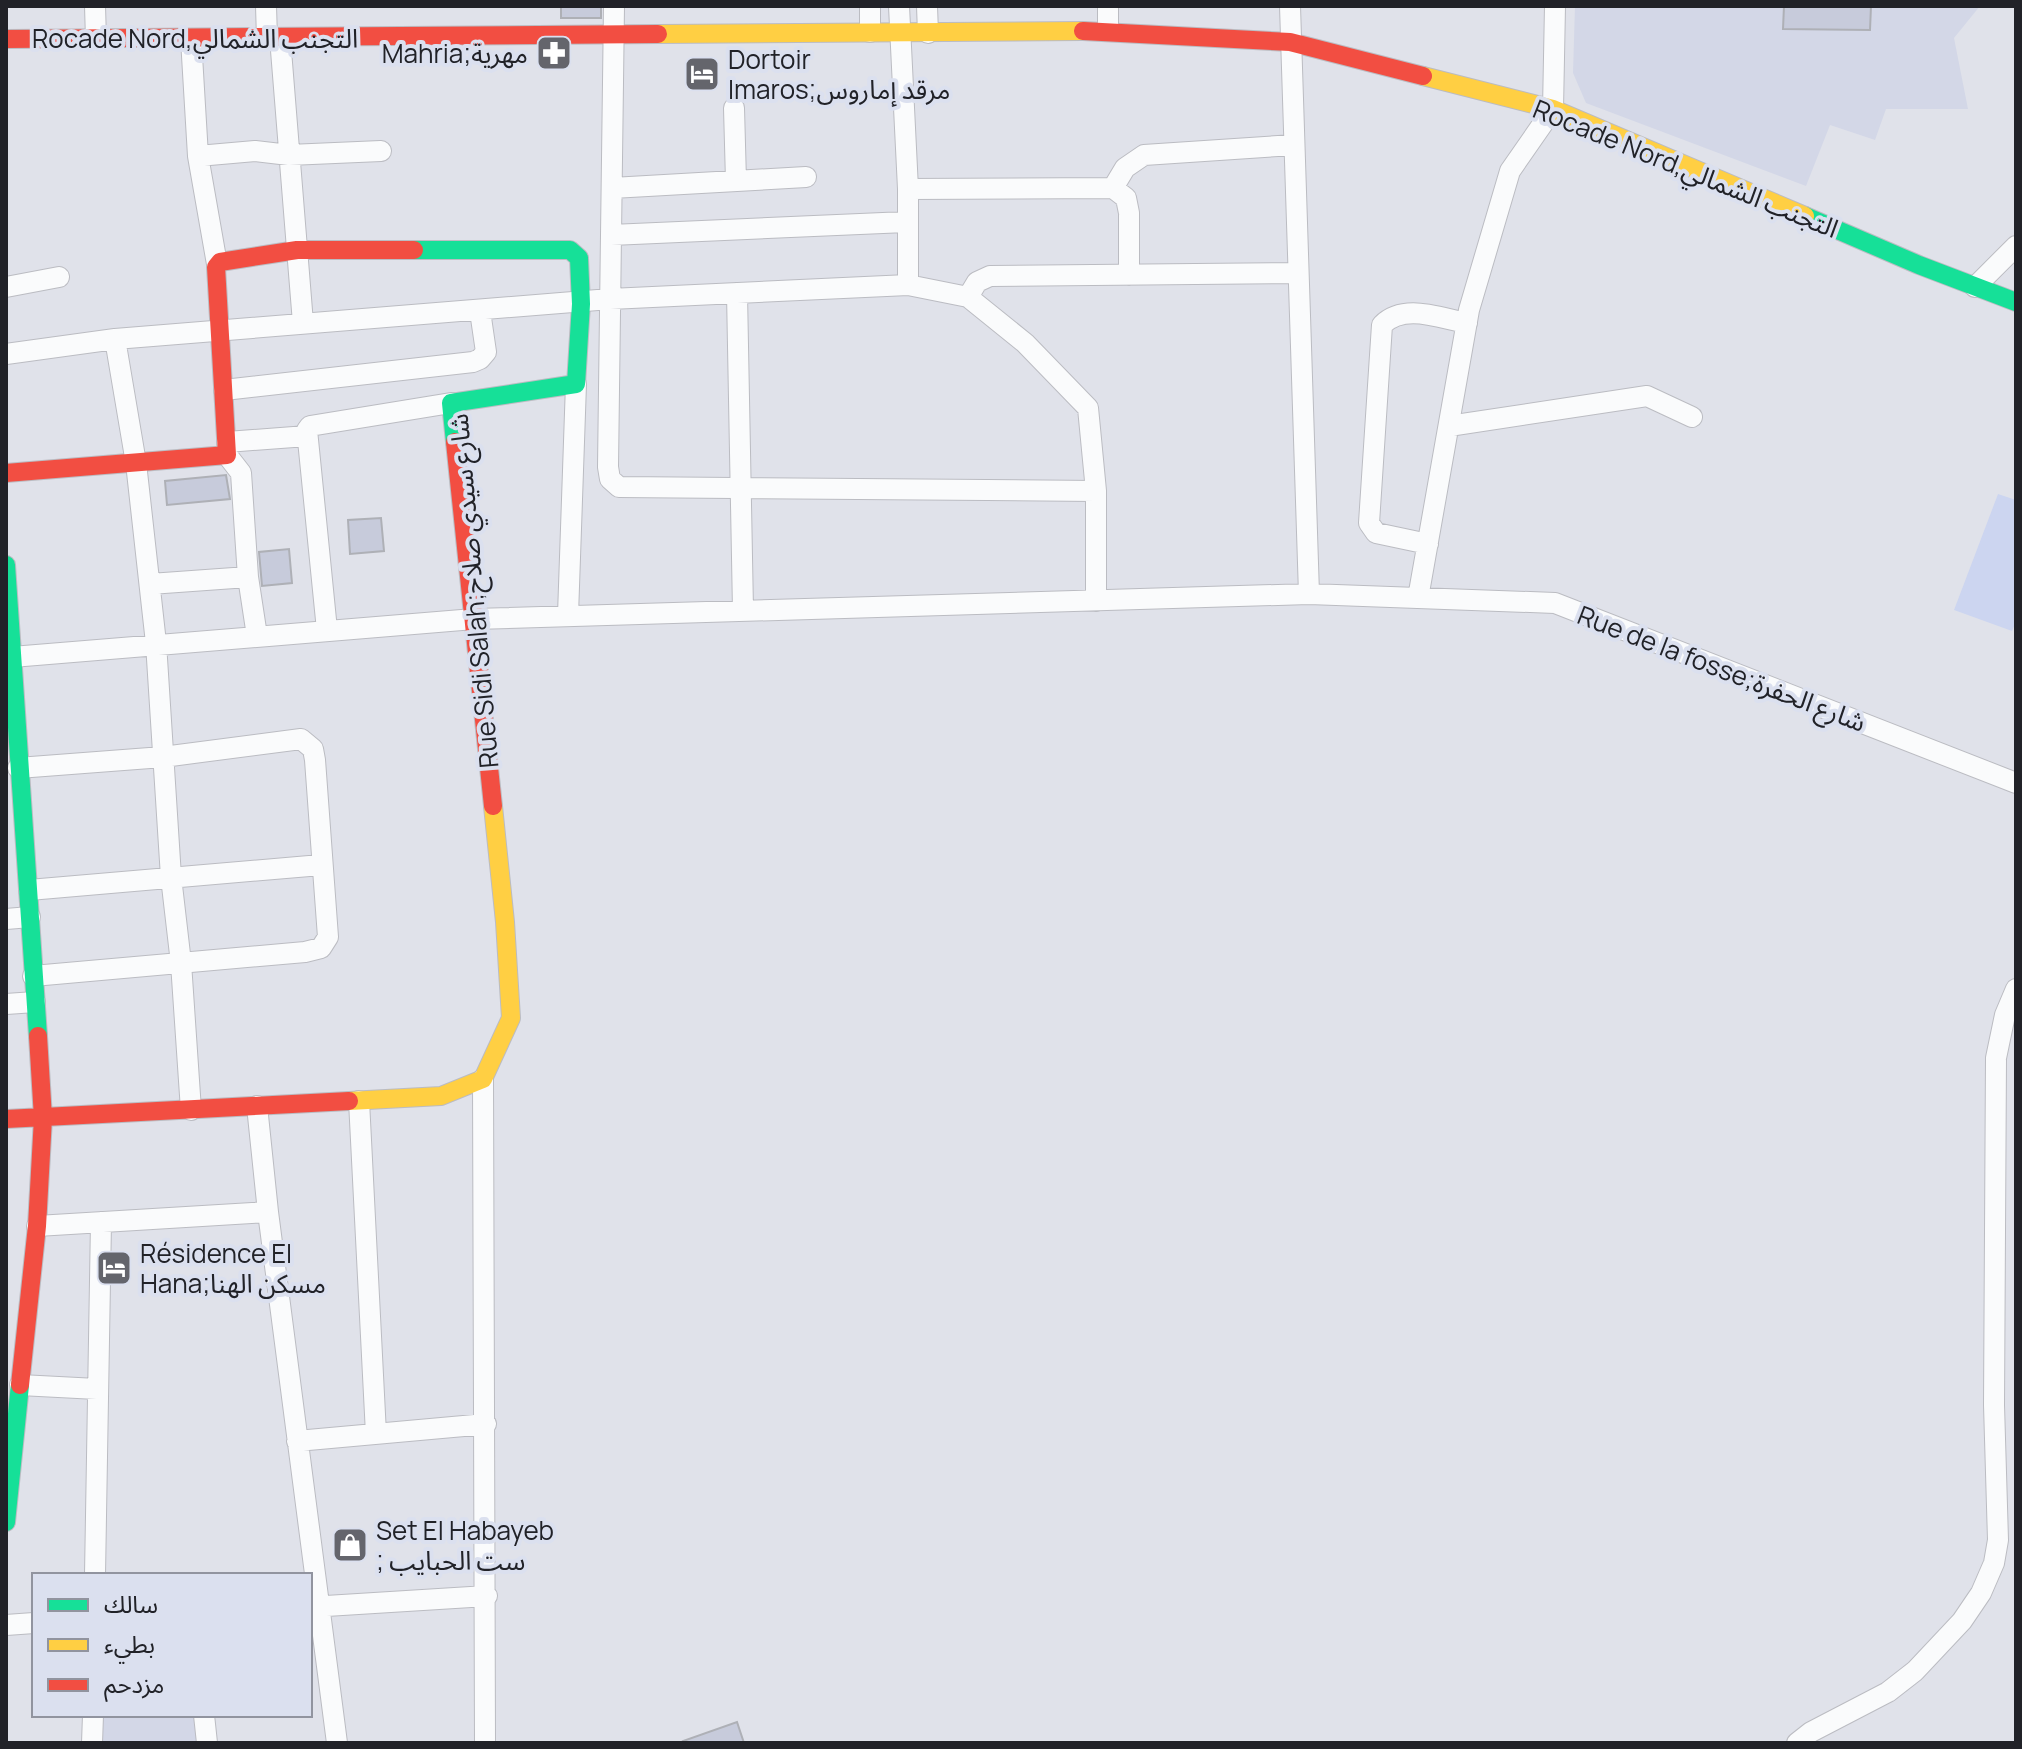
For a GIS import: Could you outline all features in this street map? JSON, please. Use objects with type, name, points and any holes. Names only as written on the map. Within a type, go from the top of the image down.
[{"type":"street","points":[[95,6],[96,39]]},
{"type":"street","points":[[266,6],[289,155],[303,323]]},
{"type":"street","points":[[614,6],[610,479],[619,487],[1096,491]]},
{"type":"street","points":[[870,6],[870,32]]},
{"type":"street","points":[[899,6],[908,189],[908,285]]},
{"type":"street","points":[[927,6],[928,33]]},
{"type":"street","points":[[1108,6],[1108,31]]},
{"type":"street","points":[[1290,6],[1309,594]]},
{"type":"street","points":[[1418,598],[1467,323],[1510,171],[1553,109],[1555,6]]},
{"type":"street","name":"Rocade Nord,التجنب الشمالي","points":[[6,39],[1108,31],[1290,42],[1553,109],[1919,265],[2016,302]]},
{"type":"street","points":[[191,39],[198,156],[217,264],[227,449],[241,473],[248,577],[257,636]]},
{"type":"street","points":[[734,108],[736,181]]},
{"type":"street","points":[[1113,188],[1125,168],[1144,155],[1294,145]]},
{"type":"street","points":[[198,156],[255,151],[289,155],[381,151]]},
{"type":"street","points":[[612,188],[806,177]]},
{"type":"street","points":[[908,189],[1113,188],[1126,198],[1129,213],[1129,275]]},
{"type":"street","points":[[611,235],[906,222]]},
{"type":"street","points":[[1975,287],[2016,246]]},
{"type":"street","points":[[217,264],[297,250],[570,250],[579,258],[581,304],[568,615]]},
{"type":"street","points":[[968,297],[977,282],[990,276],[1298,273]]},
{"type":"street","points":[[6,287],[59,277]]},
{"type":"street","points":[[6,354],[220,329],[581,304],[610,299],[908,285],[968,297],[1025,343],[1088,408],[1096,491],[1096,601]]},
{"type":"street","points":[[737,293],[743,610]]},
{"type":"street","points":[[224,390],[473,362],[486,352],[480,311]]},
{"type":"street","points":[[1428,544],[1376,533],[1369,523],[1382,325],[1390,317],[1406,312],[1467,323]]},
{"type":"street","points":[[115,339],[136,463],[156,643],[171,877],[181,963],[191,1110]]},
{"type":"street","name":"Rue Sidi Salah;شارع سيدي صلاح","points":[[483,1079],[511,1018],[503,907],[451,403],[576,384]]},
{"type":"street","points":[[1449,426],[1647,396],[1692,417]]},
{"type":"street","points":[[327,630],[307,436],[310,426],[451,403]]},
{"type":"street","points":[[6,473],[136,463],[307,436]]},
{"type":"street","points":[[6,565],[12,729],[18,768],[15,828],[29,890],[43,1118],[37,1226],[6,1522]]},
{"type":"street","points":[[150,584],[248,577]]},
{"type":"street","name":"Rue de la fosse;شارع الحفرة","points":[[10,651],[568,615],[1309,594],[1555,603],[2016,783]]},
{"type":"street","points":[[18,768],[163,757],[301,739],[313,749],[315,760],[328,937],[321,948],[305,952],[33,976]]},
{"type":"street","points":[[29,890],[321,865]]},
{"type":"street","points":[[6,919],[30,917]]},
{"type":"street","points":[[1797,1743],[1811,1732],[1888,1692],[1915,1671],[1962,1621],[1981,1593],[1994,1563],[1998,1540],[1994,1405],[1996,1058],[2005,1015],[2016,989]]},
{"type":"street","points":[[6,1004],[35,1002]]},
{"type":"street","points":[[6,1119],[441,1096],[483,1079],[487,1596],[485,1743]]},
{"type":"street","points":[[359,1101],[376,1434]]},
{"type":"street","points":[[257,1106],[311,1573]]},
{"type":"street","points":[[37,1226],[268,1212]]},
{"type":"street","points":[[95,1573],[101,1222]]},
{"type":"street","points":[[20,1385],[97,1389]]},
{"type":"street","points":[[297,1441],[486,1424]]},
{"type":"street","points":[[337,1743],[314,1607],[487,1596]]},
{"type":"street","points":[[6,1625],[32,1623]]},
{"type":"street","points":[[92,1743],[93,1717]]},
{"type":"street","points":[[204,1717],[207,1743]]},
{"type":"shaded area","points":[[1575,6],[1980,6],[1954,38],[1968,109],[1886,109],[1875,140],[1830,125],[1806,186],[1586,103],[1573,73]]},
{"type":"shaded area","points":[[1998,494],[2016,500],[2016,622],[2012,631],[1954,610]]},
{"type":"shaded area","points":[[98,1717],[196,1717],[200,1743],[97,1743]]},
{"type":"building","points":[[561,6],[601,6],[601,18],[561,18]]},
{"type":"building","points":[[1784,6],[1871,6],[1870,30],[1783,29]]},
{"type":"building","points":[[226,475],[230,499],[167,505],[165,481]]},
{"type":"building","points":[[381,518],[384,551],[350,554],[348,520]]},
{"type":"building","points":[[289,549],[292,583],[262,586],[259,552]]},
{"type":"building","points":[[737,1722],[744,1743],[683,1741]]},
{"type":"traffic: fast","points":[[1805,216],[2016,302]]},
{"type":"traffic: fast","points":[[414,250],[570,250],[579,258],[581,304],[576,384],[451,403],[455,442]]},
{"type":"traffic: fast","points":[[6,565],[38,1036]]},
{"type":"traffic: fast","points":[[6,1522],[20,1385]]},
{"type":"traffic: slow","points":[[658,34],[1083,31]]},
{"type":"traffic: slow","points":[[1423,76],[1553,109],[1805,216]]},
{"type":"traffic: slow","points":[[349,1101],[441,1096],[483,1079],[511,1018],[493,806]]},
{"type":"traffic: jam","points":[[1083,31],[1290,42],[1423,76]]},
{"type":"traffic: jam","points":[[6,39],[658,34]]},
{"type":"traffic: jam","points":[[6,473],[227,455],[216,267],[220,262],[297,250],[414,250]]},
{"type":"traffic: jam","points":[[455,442],[493,806]]},
{"type":"traffic: jam","points":[[20,1385],[37,1226],[43,1118],[38,1036]]},
{"type":"traffic: jam","points":[[6,1119],[349,1101]]},
{"type":"place","name":"Mahria;مهرية","points":[[554,53]]},
{"type":"place","name":"Dortoir Imaros;مرقد إماروس","points":[[702,74]]},
{"type":"place","name":"Résidence El Hana;مسكن الهنا","points":[[114,1268]]},
{"type":"place","name":"Set El Habayeb ; ست الحبايب","points":[[350,1545]]}]
